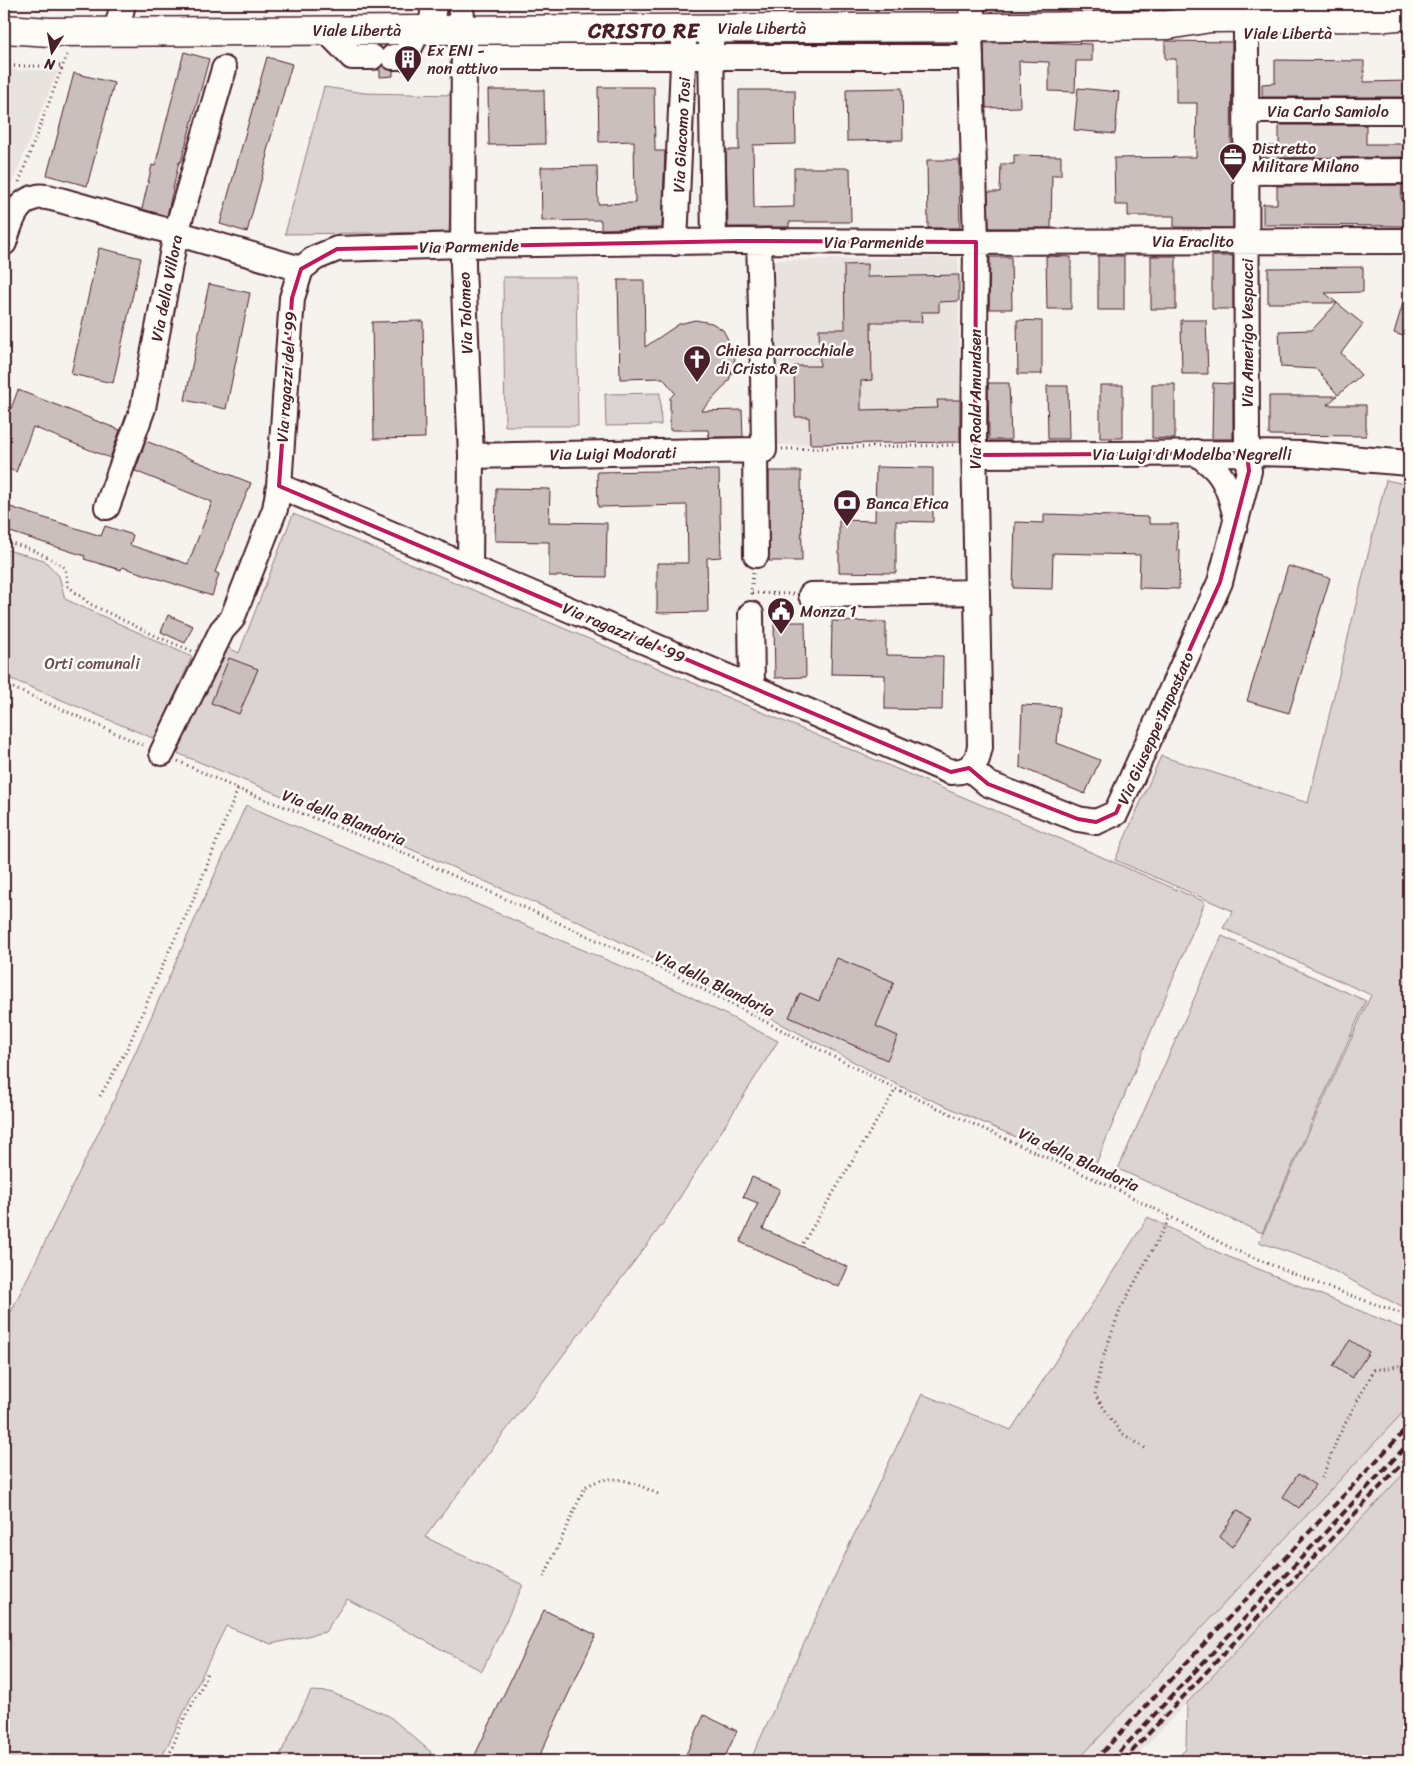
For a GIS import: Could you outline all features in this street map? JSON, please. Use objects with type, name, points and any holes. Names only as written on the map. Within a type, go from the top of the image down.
[{"type":"main road","name":"Viale Libertà","points":[[1168,25],[1271,11],[1386,17],[1409,15]]},
{"type":"main road","name":"Viale Libertà","points":[[4,29],[59,32],[326,30],[462,17],[711,28],[972,15],[1168,25],[1201,31],[1246,34],[1385,33],[1409,31]]},
{"type":"main road","name":"Viale Libertà","points":[[4,40],[59,32]]},
{"type":"street","points":[[116,32],[123,4]]},
{"type":"street","name":"Via Roald Amundsen","points":[[969,768],[977,759],[980,747],[975,450],[976,242],[971,57],[972,15]]},
{"type":"street","name":"Via Tolomeo","points":[[462,17],[464,57],[463,266],[471,456],[470,567]]},
{"type":"street","points":[[326,30],[352,57],[405,57],[428,21]]},
{"type":"street","name":"Via Giacomo Tosi","points":[[675,243],[684,28]]},
{"type":"street","name":"Via Giacomo Tosi","points":[[711,28],[714,242]]},
{"type":"street","name":"Via Amerigo Vespucci","points":[[1246,34],[1247,452]]},
{"type":"street","name":"Viale Libertà","points":[[464,57],[971,57]]},
{"type":"street","name":"Via della Villora","points":[[107,507],[143,408],[176,233],[224,69]]},
{"type":"street","name":"Via Carlo Samiolo","points":[[1247,111],[1409,111]]},
{"type":"street","points":[[1247,172],[1409,171]]},
{"type":"street","points":[[4,243],[15,212],[24,202],[38,196],[60,200],[300,269]]},
{"type":"street","name":"Via Eraclito","points":[[976,242],[1409,240]]},
{"type":"street","name":"Via Parmenide","points":[[300,269],[315,258],[336,249],[714,242],[976,242]]},
{"type":"street","points":[[756,555],[763,372],[759,242]]},
{"type":"street","name":"Via ragazzi del '99","points":[[162,753],[222,630],[232,619],[275,509],[279,486],[292,298],[300,269]]},
{"type":"street","name":"Via Luigi Modorati","points":[[471,456],[759,450]]},
{"type":"street","name":"Via Luigi di Modelba Negrelli","points":[[975,450],[1247,452],[1301,454],[1409,463]]},
{"type":"street","name":"Via Giuseppe Impastato","points":[[1196,452],[1216,470],[1224,482],[1231,497],[1236,518]]},
{"type":"street","name":"Via Giuseppe Impastato","points":[[969,768],[988,784],[1078,819],[1096,822],[1116,813],[1220,582],[1249,471],[1247,452]]},
{"type":"street","name":"Via ragazzi del '99","points":[[279,486],[951,772],[969,768]]},
{"type":"street","points":[[811,595],[977,592]]},
{"type":"street","points":[[751,604],[752,686]]},
{"type":"path","points":[[24,202],[19,183],[68,52],[59,32]]},
{"type":"path","points":[[4,66],[62,66]]},
{"type":"path","points":[[759,450],[975,450]]},
{"type":"path","points":[[4,541],[53,558],[65,568],[68,586],[90,604],[208,660]]},
{"type":"path","points":[[756,555],[751,604],[811,595]]},
{"type":"path","name":"Via della Blandoria","points":[[4,684],[162,753],[238,789],[392,848],[679,977],[896,1089],[1118,1190],[1235,1250],[1324,1286],[1409,1316]]},
{"type":"path","points":[[100,1096],[127,1049],[191,905],[238,789]]},
{"type":"path","points":[[803,1243],[896,1089]]},
{"type":"path","points":[[1145,1448],[1120,1432],[1095,1395],[1101,1363],[1120,1310],[1170,1217]]},
{"type":"path","points":[[1322,1478],[1338,1437],[1374,1370],[1409,1364]]},
{"type":"path","points":[[544,1578],[585,1487],[596,1480],[609,1478],[630,1481],[658,1494]]},
{"type":"path","points":[[166,1761],[181,1725],[207,1673]]},
{"type":"highlighted area","points":[[739,241],[976,242],[975,455],[1247,453],[1249,471],[1220,582],[1116,813],[1096,822],[1078,819],[988,784],[969,768],[951,772],[279,486],[292,298],[301,269],[337,249]]},
{"type":"shaded area","points":[[4,70],[58,70],[13,181],[4,185]]},
{"type":"shaded area","points":[[958,257],[961,442],[777,445],[774,260]]},
{"type":"shaded area","points":[[1409,1406],[1409,1468],[1132,1761],[1077,1761]]},
{"type":"green space","points":[[324,87],[365,93],[454,95],[449,232],[285,234]]},
{"type":"green space","points":[[503,277],[576,277],[578,426],[505,426]]},
{"type":"green space","points":[[660,393],[661,425],[606,426],[605,394]]},
{"type":"green space","points":[[1386,480],[1409,485],[1409,1311],[1317,1262],[1259,1242],[1371,995],[1223,928],[1233,911],[1115,860],[1161,756],[1308,803]]},
{"type":"green space","points":[[293,514],[1008,816],[1205,902],[1093,1171],[900,1086],[595,929],[385,838],[177,753],[222,645],[239,653]]},
{"type":"green space","name":"Orti comunali","points":[[4,549],[44,560],[59,576],[65,599],[192,657],[155,739],[4,676]]},
{"type":"green space","points":[[246,805],[681,992],[778,1041],[665,1221],[425,1537],[523,1585],[482,1671],[347,1599],[325,1632],[271,1644],[226,1626],[160,1761],[4,1761],[4,1326],[110,1109]]},
{"type":"green space","points":[[1222,936],[1366,1001],[1262,1233],[1118,1169]]},
{"type":"green space","points":[[1148,1217],[1217,1252],[1409,1331],[1409,1406],[1077,1761],[861,1761],[857,1759],[855,1761],[750,1761],[852,1539],[922,1394],[1011,1430]]},
{"type":"green space","points":[[1409,1468],[1409,1761],[1174,1761],[1186,1749],[1187,1703]]},
{"type":"green space","points":[[311,1691],[330,1692],[389,1716],[431,1752],[429,1761],[277,1761]]},
{"type":"building","points":[[1165,41],[1232,42],[1231,156],[1233,156],[1233,228],[1174,227],[1174,216],[1128,216],[1128,205],[1115,205],[1114,158],[1196,157],[1197,103],[1176,103],[1176,59],[1165,59]]},
{"type":"building","points":[[984,43],[1092,44],[1092,61],[1076,61],[1075,92],[1049,91],[1049,62],[1019,61],[1020,107],[986,108]]},
{"type":"building","points":[[184,52],[209,59],[181,162],[179,162],[167,216],[142,209],[152,165],[155,166]]},
{"type":"building","points":[[267,57],[292,64],[266,154],[268,155],[247,232],[220,224]]},
{"type":"building","points":[[1275,60],[1364,61],[1364,82],[1409,81],[1409,97],[1262,97],[1262,84],[1275,83]]},
{"type":"building","points":[[382,65],[393,71],[393,76],[380,77],[380,70],[376,70]]},
{"type":"building","points":[[74,73],[114,83],[87,186],[47,175]]},
{"type":"building","points":[[598,87],[654,87],[655,151],[665,151],[662,228],[601,229],[601,220],[542,221],[541,167],[597,166],[598,204],[635,203],[634,141],[599,142]]},
{"type":"building","points":[[902,88],[903,140],[847,141],[846,89]]},
{"type":"building","points":[[1078,88],[1119,92],[1115,134],[1074,130]]},
{"type":"building","points":[[488,90],[544,90],[545,144],[489,145]]},
{"type":"building","points":[[739,90],[795,90],[796,144],[753,145],[754,208],[794,207],[794,168],[850,168],[851,222],[789,222],[789,227],[728,227],[726,150],[739,150]]},
{"type":"building","points":[[1279,125],[1366,125],[1366,144],[1409,144],[1409,157],[1262,158],[1262,146],[1279,146]]},
{"type":"building","points":[[1014,155],[1061,156],[1061,175],[1052,175],[1051,228],[989,228],[988,192],[1000,192],[1001,164],[1014,164]]},
{"type":"building","points":[[927,160],[959,160],[960,228],[928,228]]},
{"type":"building","points":[[1402,185],[1401,199],[1409,199],[1409,226],[1263,225],[1263,204],[1277,204],[1277,186]]},
{"type":"building","points":[[99,248],[141,258],[113,383],[71,374]]},
{"type":"building","points":[[1046,256],[1071,257],[1071,309],[1047,309]]},
{"type":"building","points":[[1098,256],[1124,256],[1124,310],[1098,310]]},
{"type":"building","points":[[1151,256],[1176,256],[1176,309],[1151,309]]},
{"type":"building","points":[[1212,256],[1233,256],[1233,309],[1212,309]]},
{"type":"building","points":[[990,257],[1011,257],[1012,309],[989,309]]},
{"type":"building","points":[[867,264],[867,277],[959,275],[959,301],[939,302],[939,312],[921,312],[922,322],[871,322],[872,380],[861,381],[861,410],[938,408],[937,400],[960,400],[960,442],[810,444],[809,417],[795,417],[794,366],[820,366],[819,329],[845,329],[844,265]]},
{"type":"building","points":[[1363,267],[1363,292],[1325,293],[1337,303],[1268,303],[1268,268]]},
{"type":"building","name":"Chiesa parrocchiale di Cristo Re","points":[[618,280],[644,280],[645,347],[679,324],[695,320],[712,323],[723,330],[733,349],[735,358],[732,371],[729,380],[723,388],[701,411],[742,410],[743,437],[709,437],[708,430],[670,430],[670,398],[675,393],[663,378],[620,379]]},
{"type":"building","points":[[209,284],[250,293],[226,409],[185,400]]},
{"type":"building","points":[[1406,293],[1409,293],[1409,338],[1394,333]]},
{"type":"building","points":[[1337,303],[1363,324],[1341,353],[1361,375],[1338,395],[1316,369],[1281,367],[1279,331],[1312,330]]},
{"type":"building","points":[[1017,320],[1042,321],[1042,374],[1018,374]]},
{"type":"building","points":[[1181,320],[1206,320],[1208,374],[1182,374]]},
{"type":"building","points":[[423,321],[425,438],[374,439],[372,322]]},
{"type":"building","points":[[988,383],[1009,383],[1011,440],[989,440]]},
{"type":"building","points":[[1213,383],[1233,384],[1233,439],[1212,439]]},
{"type":"building","points":[[1152,384],[1175,384],[1175,439],[1152,438]]},
{"type":"building","points":[[1100,385],[1123,385],[1123,438],[1100,438]]},
{"type":"building","points":[[1047,386],[1068,386],[1069,439],[1048,439]]},
{"type":"building","points":[[18,390],[120,430],[110,458],[33,427],[16,472],[4,467],[4,427]]},
{"type":"building","points":[[1269,396],[1337,396],[1327,405],[1366,405],[1366,436],[1269,435]]},
{"type":"building","points":[[146,441],[251,483],[215,572],[219,574],[212,596],[122,567],[121,570],[84,559],[85,556],[4,530],[4,505],[101,536],[105,526],[133,535],[130,545],[188,564],[212,502],[135,471]]},
{"type":"building","points":[[876,467],[933,468],[933,522],[896,521],[896,573],[839,572],[839,520],[875,521]]},
{"type":"building","points":[[719,470],[721,557],[707,558],[708,612],[657,613],[657,563],[688,563],[687,505],[598,507],[597,472]]},
{"type":"building","points":[[769,471],[801,471],[802,561],[769,561]]},
{"type":"building","points":[[496,488],[550,489],[549,522],[607,523],[606,577],[549,576],[549,542],[495,541]]},
{"type":"building","points":[[1044,514],[1149,517],[1149,524],[1178,524],[1177,550],[1180,550],[1179,589],[1139,588],[1140,555],[1053,553],[1052,589],[1013,588],[1015,522],[1044,523]]},
{"type":"building","points":[[1288,566],[1330,578],[1289,713],[1247,701]]},
{"type":"building","points":[[168,615],[193,626],[185,643],[161,632]]},
{"type":"building","points":[[832,621],[886,622],[886,655],[943,656],[942,710],[885,709],[885,675],[831,674]]},
{"type":"building","points":[[774,622],[805,622],[806,677],[775,678]]},
{"type":"building","points":[[229,658],[258,669],[239,714],[211,703]]},
{"type":"building","points":[[1022,705],[1060,707],[1057,743],[1100,760],[1085,794],[1020,767]]},
{"type":"building","points":[[837,958],[894,982],[876,1026],[898,1036],[887,1060],[789,1017],[800,993],[819,1001]]},
{"type":"building","points":[[752,1177],[780,1189],[763,1229],[848,1267],[839,1287],[740,1242],[758,1203],[743,1197]]},
{"type":"building","points":[[1350,1340],[1369,1352],[1352,1378],[1333,1366]]},
{"type":"building","points":[[1298,1474],[1315,1485],[1299,1508],[1283,1497]]},
{"type":"building","points":[[1237,1510],[1251,1520],[1232,1547],[1220,1537]]},
{"type":"building","points":[[544,1610],[596,1635],[537,1761],[488,1761],[475,1755]]},
{"type":"building","points":[[704,1715],[737,1731],[723,1761],[683,1761]]},
{"type":"railway","points":[[1094,1761],[1409,1426]]},
{"type":"railway","points":[[1111,1761],[1409,1443]]},
{"type":"railway","points":[[1123,1761],[1409,1456]]},
{"type":"place","name":"Ex ENI - non attivo","points":[[408,83]]},
{"type":"place","name":"Distretto Militare Milano","points":[[1233,181]]},
{"type":"place","name":"Chiesa parrocchiale di Cristo Re","points":[[697,383]]},
{"type":"place","name":"Banca Etica","points":[[847,527]]},
{"type":"place","name":"Monza 1","points":[[781,635]]},
{"type":"district","name":"CRISTO RE","points":[[644,31]]}]
